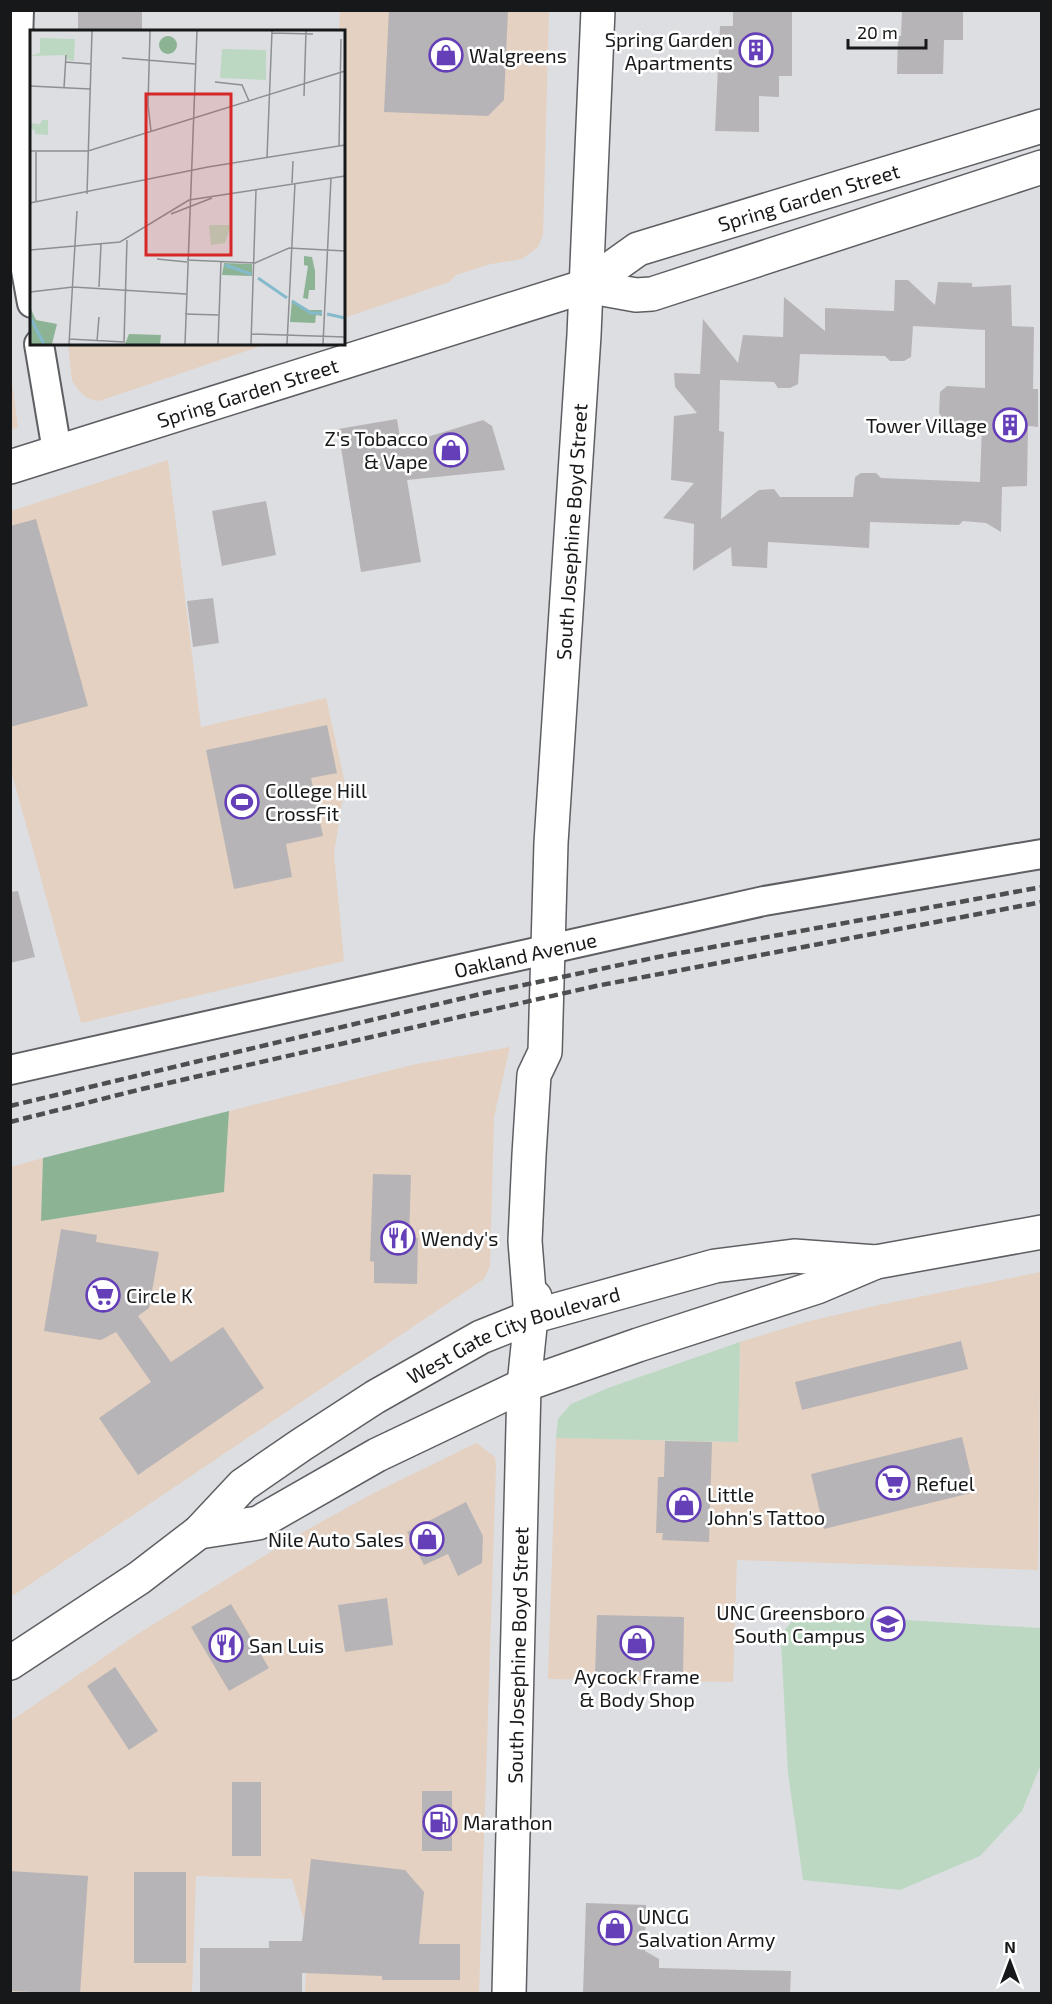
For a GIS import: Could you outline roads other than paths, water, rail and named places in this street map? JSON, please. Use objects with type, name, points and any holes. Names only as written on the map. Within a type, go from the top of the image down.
[{"type":"main road","name":"South Josephine Boyd Street","points":[[509,1994],[524,1385],[531,1317],[546,1242],[554,1076],[545,1052],[551,843],[586,286],[598,10]]},
{"type":"main road","name":"Spring Garden Street","points":[[10,467],[586,286],[638,249],[1041,126]]},
{"type":"main road","name":"Spring Garden Street","points":[[586,286],[636,295],[652,294],[1041,167]]},
{"type":"main road","name":"West Gate City Boulevard","points":[[199,1532],[258,1523],[377,1455],[524,1385],[817,1287],[876,1262],[1041,1232]]},
{"type":"main road","name":"West Gate City Boulevard","points":[[10,1663],[129,1586],[199,1532],[243,1485],[375,1397],[481,1337],[531,1317],[715,1266],[794,1256],[876,1262]]},
{"type":"street","points":[[19,10],[15,136],[21,243],[30,292]]},
{"type":"street","points":[[39,345],[57,451]]},
{"type":"street","name":"Oakland Avenue","points":[[10,1070],[764,901],[1041,854]]},
{"type":"railway","points":[[10,1106],[485,993],[658,957],[1042,887]]},
{"type":"railway","points":[[10,1122],[142,1089],[596,986],[1042,902]]},
{"type":"place","name":"Spring Garden Apartments","points":[[756,50]]},
{"type":"place","name":"Walgreens","points":[[446,55]]},
{"type":"place","name":"Tower Village","points":[[1010,425]]},
{"type":"place","name":"Z's Tobacco & Vape","points":[[451,450]]},
{"type":"place","name":"College Hill CrossFit","points":[[242,802]]},
{"type":"place","name":"Wendy's","points":[[398,1238]]},
{"type":"place","name":"Circle K","points":[[103,1295]]},
{"type":"place","name":"Refuel","points":[[893,1483]]},
{"type":"place","name":"Little John's Tattoo","points":[[684,1505]]},
{"type":"place","name":"Nile Auto Sales","points":[[427,1539]]},
{"type":"place","name":"UNC Greensboro South Campus","points":[[888,1624]]},
{"type":"place","name":"Aycock Frame & Body Shop","points":[[637,1643]]},
{"type":"place","name":"San Luis","points":[[226,1645]]},
{"type":"place","name":"Marathon","points":[[440,1822]]},
{"type":"place","name":"UNCG Salvation Army","points":[[615,1928]]}]
